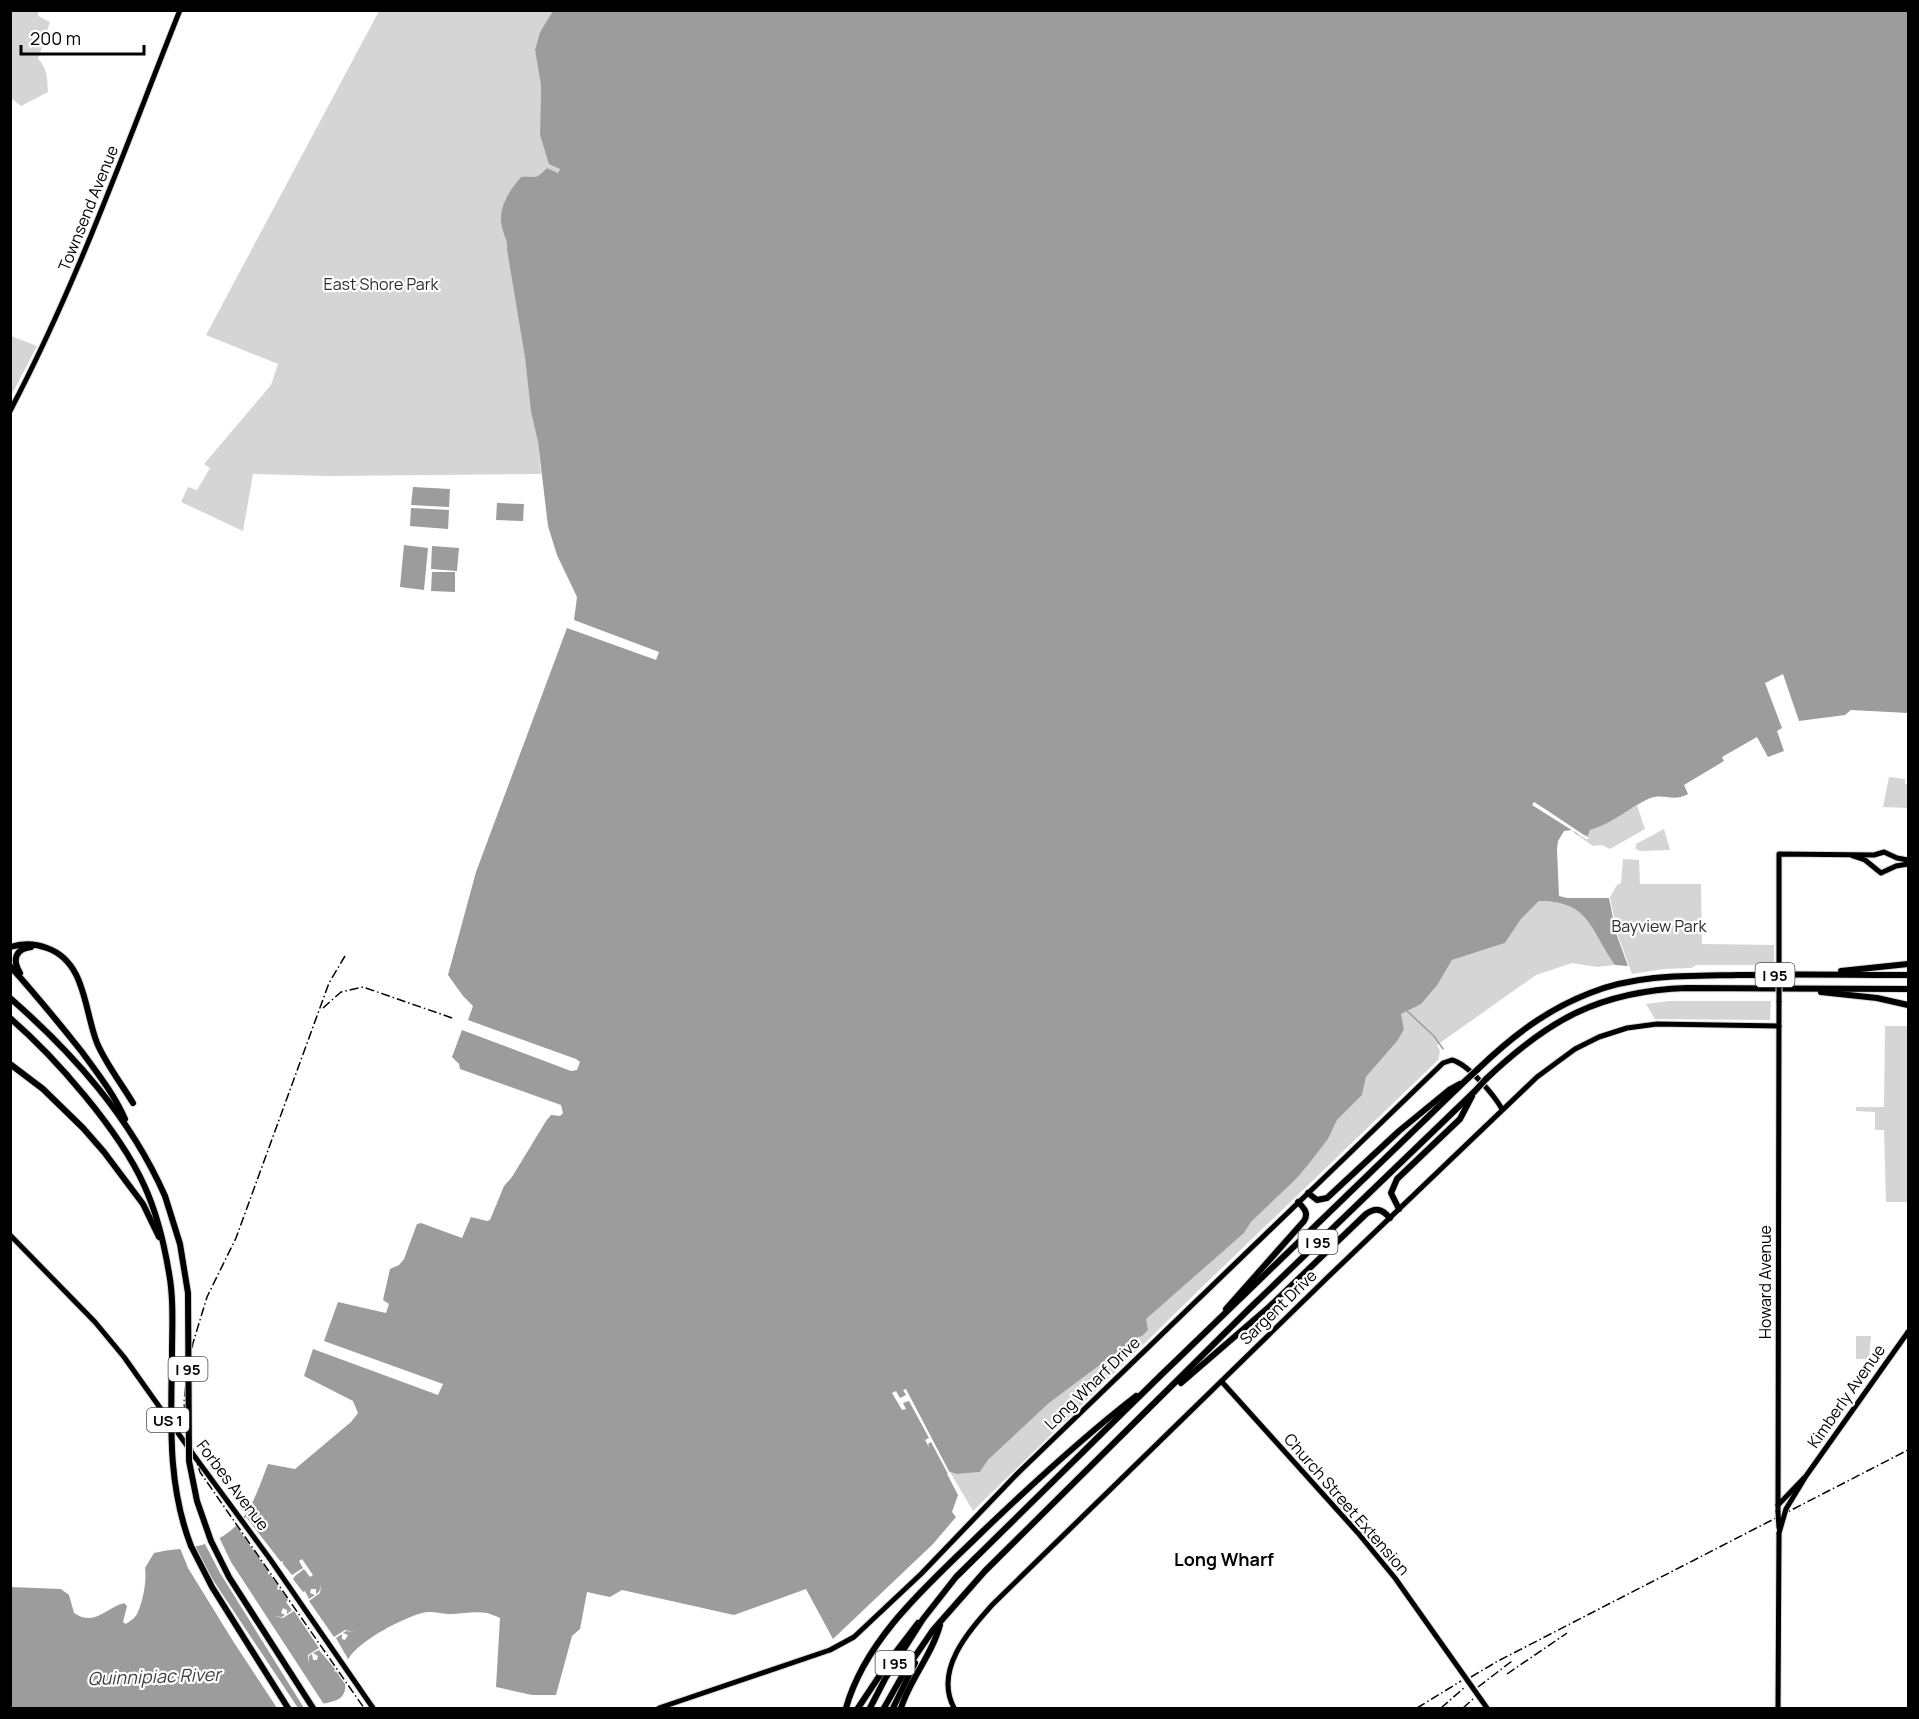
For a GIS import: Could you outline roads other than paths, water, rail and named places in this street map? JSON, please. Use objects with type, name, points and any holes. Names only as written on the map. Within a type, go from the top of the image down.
[{"type":"highway","points":[[10,947],[28,943],[47,948],[65,958],[75,971],[98,1043],[133,1103]]},
{"type":"highway","points":[[28,987],[15,964],[16,955],[27,947],[47,948]]},
{"type":"highway","points":[[1811,974],[1908,964]]},
{"type":"highway","points":[[10,966],[60,1024],[115,1103]]},
{"type":"highway","name":"I 95","points":[[870,1708],[923,1617],[956,1577],[1465,1081],[1527,1026],[1565,1004],[1606,987],[1641,979],[1664,976],[1908,975]]},
{"type":"highway","name":"I 95","points":[[884,1708],[905,1671],[935,1634],[941,1622],[985,1571],[1164,1396],[1249,1309],[1486,1079],[1522,1046],[1546,1029],[1578,1011],[1614,998],[1643,992],[1672,989],[1908,989]]},
{"type":"highway","points":[[1791,989],[1877,998],[1908,1005]]},
{"type":"highway","name":"I 95","points":[[10,998],[115,1103],[165,1196],[180,1244],[188,1293],[188,1449],[197,1502],[211,1541],[228,1577],[313,1708]]},
{"type":"highway","name":"I 95","points":[[10,1018],[42,1048],[100,1117],[139,1174],[150,1200],[164,1247],[171,1291],[170,1448],[178,1509],[187,1536],[212,1587],[288,1708]]},
{"type":"highway","points":[[10,1064],[43,1089],[104,1152],[143,1204],[164,1247]]},
{"type":"highway","points":[[1308,1193],[1317,1200],[1327,1198],[1399,1131],[1449,1090],[1465,1081]]},
{"type":"highway","points":[[1400,1209],[1391,1193],[1397,1179],[1460,1119],[1475,1090]]},
{"type":"highway","points":[[1217,1322],[1233,1299],[1304,1221],[1307,1214],[1298,1202]]},
{"type":"highway","points":[[1164,1396],[1243,1331],[1366,1214],[1373,1209],[1380,1209],[1390,1218]]},
{"type":"highway","points":[[846,1708],[855,1682],[876,1647],[914,1601],[949,1564],[1055,1465],[1157,1379]]},
{"type":"highway","points":[[858,1708],[910,1631],[923,1617]]},
{"type":"highway","points":[[901,1708],[935,1634]]},
{"type":"highway","points":[[893,1708],[920,1652]]},
{"type":"main road","name":"Townsend Avenue","points":[[10,411],[48,337],[78,270],[180,10]]},
{"type":"main road","points":[[1851,855],[1874,855],[1884,852],[1908,862]]},
{"type":"main road","name":"Howard Avenue","points":[[1778,1708],[1779,854],[1851,855]]},
{"type":"main road","points":[[1851,855],[1872,865],[1877,872],[1881,873],[1908,862]]},
{"type":"main road","points":[[1872,865],[1874,855]]},
{"type":"main road","points":[[1891,856],[1892,868]]},
{"type":"main road","name":"Sargent Drive","points":[[954,1708],[948,1686],[950,1667],[971,1630],[982,1617],[1042,1555],[1502,1109],[1551,1066],[1599,1037],[1639,1026],[1779,1026]]},
{"type":"main road","name":"Long Wharf Drive","points":[[659,1708],[830,1650],[854,1637],[921,1574],[1017,1474],[1446,1061],[1461,1063],[1502,1109]]},
{"type":"main road","name":"Forbes Avenue","points":[[10,1235],[114,1344],[242,1520],[373,1708]]},
{"type":"main road","name":"Kimberly Avenue","points":[[1806,1476],[1908,1332]]},
{"type":"main road","name":"Church Street Extension","points":[[1222,1382],[1358,1533],[1395,1578],[1487,1708]]},
{"type":"main road","points":[[1778,1505],[1806,1476]]},
{"type":"main road","points":[[1779,1533],[1786,1509],[1806,1476]]},
{"type":"water","name":"Quinnipiac River","points":[[553,11],[1908,11],[1908,713],[1851,710],[1845,715],[1799,721],[1783,674],[1765,683],[1782,728],[1777,731],[1784,751],[1768,757],[1757,737],[1722,757],[1724,761],[1684,785],[1688,794],[1682,797],[1648,799],[1590,830],[1588,836],[1576,834],[1572,830],[1564,831],[1558,841],[1557,849],[1559,896],[1609,898],[1616,933],[1628,966],[1615,965],[1587,920],[1579,912],[1556,902],[1539,901],[1521,919],[1505,943],[1452,960],[1438,984],[1421,1004],[1401,1014],[1404,1029],[1398,1040],[1366,1077],[1362,1095],[1337,1120],[1328,1139],[1296,1179],[1251,1222],[1244,1233],[1146,1319],[1148,1330],[1142,1336],[1136,1338],[1049,1403],[988,1460],[980,1472],[957,1474],[950,1472],[947,1474],[958,1495],[952,1512],[956,1517],[933,1544],[833,1639],[806,1589],[734,1615],[622,1590],[610,1597],[587,1592],[580,1629],[572,1636],[556,1695],[532,1695],[496,1687],[500,1618],[482,1612],[450,1614],[430,1612],[404,1620],[365,1642],[348,1660],[343,1695],[337,1700],[310,1708],[11,1708],[10,1587],[61,1589],[69,1595],[74,1613],[88,1618],[100,1615],[124,1603],[127,1606],[123,1622],[126,1624],[137,1614],[143,1597],[145,1568],[154,1553],[205,1544],[230,1531],[247,1513],[268,1464],[295,1469],[351,1422],[358,1413],[353,1401],[304,1376],[313,1349],[438,1395],[443,1384],[324,1341],[338,1302],[386,1313],[389,1304],[383,1300],[390,1269],[399,1265],[404,1259],[417,1224],[421,1223],[462,1238],[471,1217],[490,1220],[504,1186],[512,1177],[546,1121],[551,1115],[560,1116],[563,1113],[561,1105],[460,1069],[459,1064],[452,1057],[462,1030],[571,1071],[577,1070],[580,1062],[468,1020],[473,1006],[448,975],[476,872],[567,628],[656,660],[659,652],[574,620],[577,597],[557,555],[548,526],[538,442],[531,412],[525,358],[501,216],[504,202],[521,177],[537,176],[547,168],[558,173],[560,169],[549,164],[540,135],[541,86],[535,50],[540,32]]},
{"type":"water","points":[[413,487],[450,489],[449,507],[411,505]]},
{"type":"water","points":[[497,503],[524,504],[523,521],[496,520]]},
{"type":"water","points":[[411,508],[449,510],[448,529],[410,526]]},
{"type":"water","points":[[404,545],[428,548],[424,590],[400,587]]},
{"type":"water","points":[[432,546],[459,548],[457,571],[431,569]]},
{"type":"water","points":[[432,572],[455,572],[455,592],[431,591]]},
{"type":"waterway","points":[[1407,1011],[1434,1036],[1443,1049]]},
{"type":"railway","points":[[345,956],[329,983],[236,1238],[207,1297],[193,1343],[184,1403],[189,1438],[200,1472],[364,1708]]},
{"type":"railway","points":[[323,1008],[341,992],[363,987],[455,1019]]},
{"type":"railway","points":[[1471,1677],[1908,1450]]},
{"type":"railway","points":[[1507,1674],[1567,1633]]},
{"type":"railway","points":[[1478,1687],[1512,1661]]},
{"type":"railway","points":[[1417,1708],[1461,1681]]},
{"type":"railway","points":[[1441,1708],[1465,1687]]},
{"type":"railway","points":[[1463,1708],[1473,1699]]},
{"type":"district","name":"Long Wharf","points":[[1224,1559]]},
{"type":"park label","name":"East Shore Park","points":[[381,284]]},
{"type":"park label","name":"Bayview Park","points":[[1659,926]]}]
